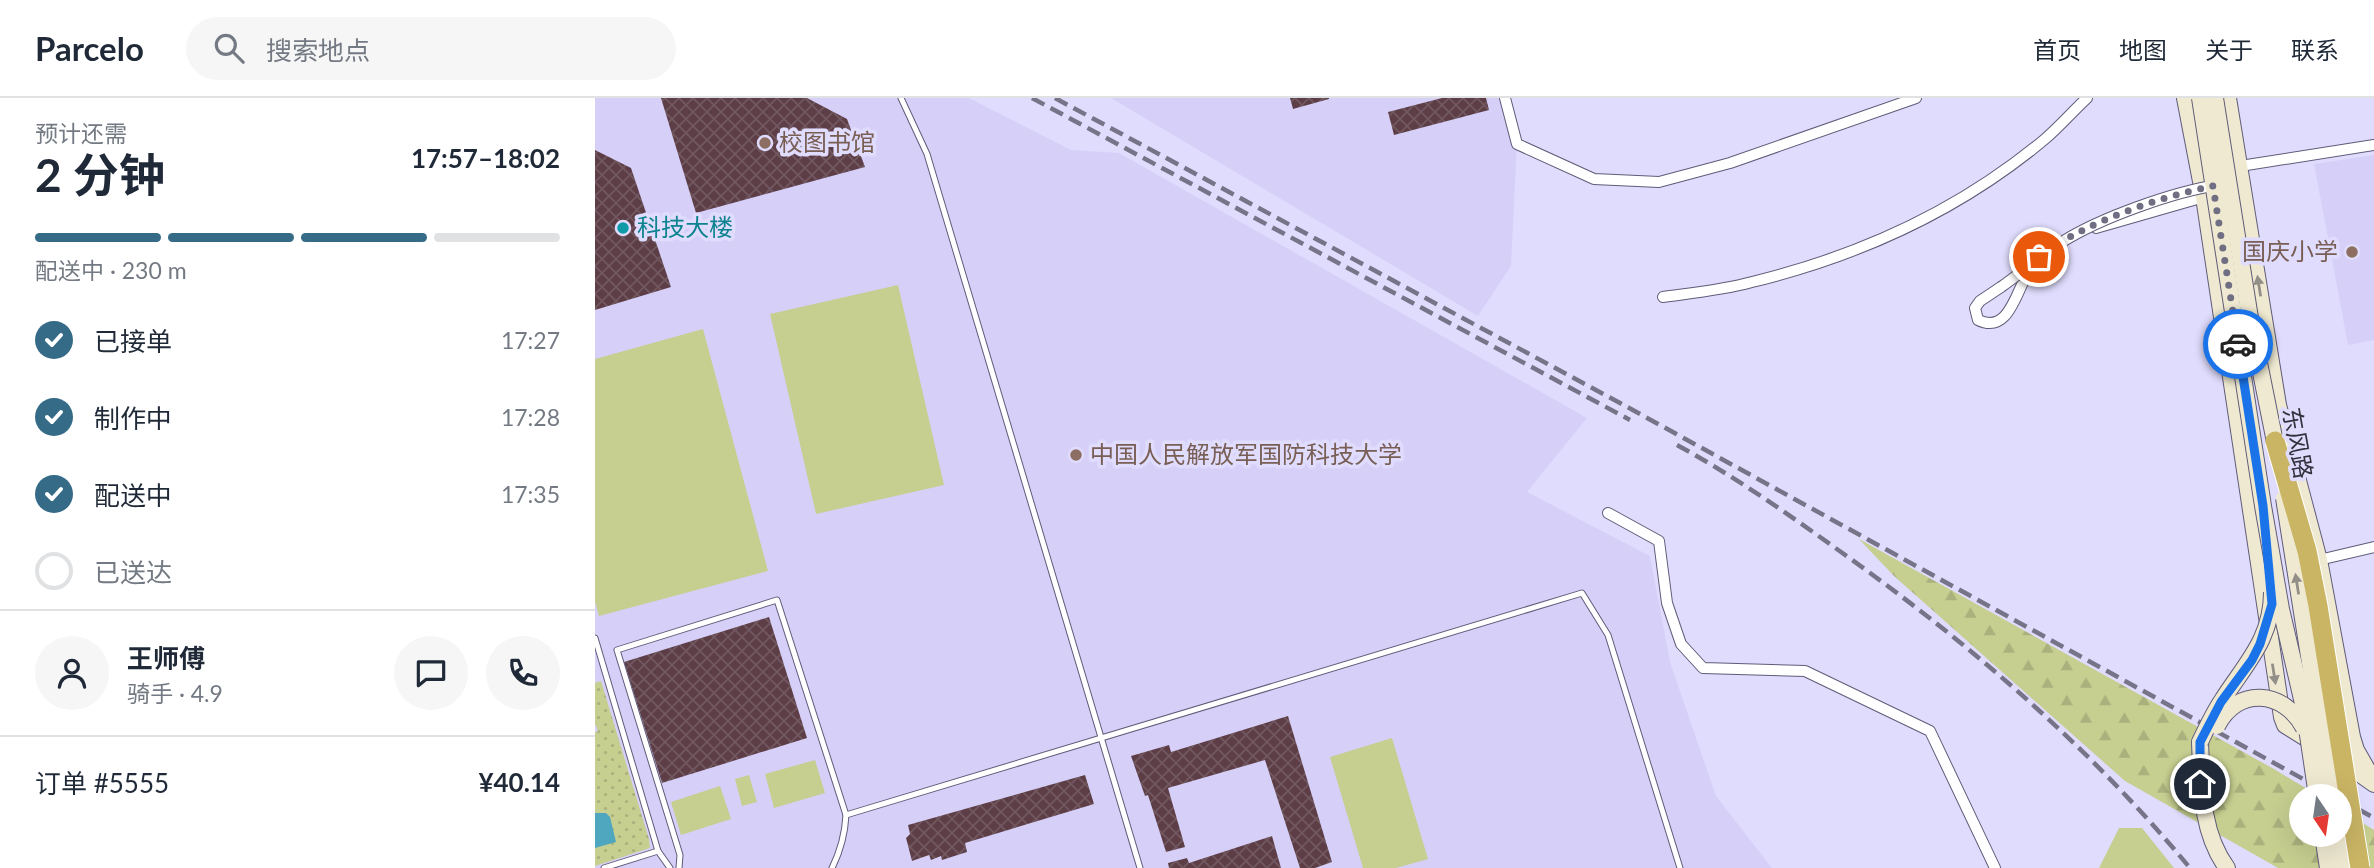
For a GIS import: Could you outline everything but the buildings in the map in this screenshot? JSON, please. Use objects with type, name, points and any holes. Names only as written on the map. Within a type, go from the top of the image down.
[{"type":"highway","points":[[2275,441],[2307,551],[2316,596],[2360,868]]},
{"type":"street","points":[[1505,98],[1517,144],[1594,179],[1659,182],[1730,163],[1916,98]]},
{"type":"street","points":[[1663,297],[1750,283],[1827,261],[1905,230],[1970,194],[2045,138],[2087,98]]},
{"type":"street","points":[[2185,98],[2200,171],[2215,188],[2282,717],[2285,725],[2374,782]]},
{"type":"street","name":"东风路","points":[[2200,98],[2263,506]]},
{"type":"street","name":"东风路","points":[[2215,98],[2215,188],[2250,318],[2275,441],[2329,784]]},
{"type":"street","points":[[2228,98],[2278,405],[2319,560],[2355,750],[2374,782]]},
{"type":"street","points":[[2200,171],[2374,145]]},
{"type":"street","points":[[2067,239],[2001,287],[1980,301],[1975,308],[1978,320],[1987,325],[1997,323],[2008,313],[2025,274],[2039,257],[2067,239],[2106,220],[2195,190],[2215,188]]},
{"type":"street","points":[[2263,506],[2315,784]]},
{"type":"street","points":[[2227,868],[2213,842],[2200,784],[2205,743],[2221,702],[2252,660],[2269,620],[2272,587],[2263,506]]},
{"type":"street","points":[[1608,513],[1659,541],[1667,603],[1681,644],[1703,668],[1805,671],[1930,731],[1995,868]]},
{"type":"street","points":[[2319,560],[2374,547]]},
{"type":"street","points":[[2237,868],[2226,850],[2213,814],[2205,743],[2226,713],[2242,702],[2258,698],[2274,700],[2288,707],[2309,740]]},
{"type":"street","points":[[2325,847],[2328,868]]},
{"type":"street","points":[[2339,847],[2342,868]]},
{"type":"lane","points":[[901,98],[927,154],[1140,868]]},
{"type":"lane","points":[[846,815],[1582,593],[1608,635],[1681,868]]},
{"type":"lane","points":[[680,868],[680,855],[617,650],[777,600],[846,815],[845,833],[832,868]]},
{"type":"lane","points":[[595,638],[658,851],[667,867]]},
{"type":"lane","points":[[604,868],[658,851]]},
{"type":"shaded area","name":"中国人民解放军国防科技大学","points":[[595,98],[969,98],[1071,150],[1119,153],[1587,418],[1527,492],[1650,556],[1670,662],[1716,796],[1772,868],[595,868]]},
{"type":"shaded area","points":[[1111,98],[1505,98],[1517,144],[1511,266],[1478,316]]},
{"type":"shaded area","name":"国庆小学","points":[[2374,155],[2374,340],[2348,345],[2314,164]]},
{"type":"green space","points":[[898,285],[944,485],[816,514],[770,314]]},
{"type":"green space","points":[[703,329],[768,571],[599,616],[595,602],[595,359]]},
{"type":"green space","points":[[1859,539],[2299,784],[2289,784],[2289,847],[2352,847],[2352,816],[2374,830],[2374,868],[2278,868],[2125,781],[1894,576]]},
{"type":"green space","points":[[601,681],[650,848],[595,866],[595,732],[598,731],[595,724],[595,683]]},
{"type":"green space","points":[[1392,738],[1428,859],[1396,868],[1363,868],[1330,757]]},
{"type":"green space","points":[[815,760],[825,793],[774,808],[765,774]]},
{"type":"green space","points":[[749,775],[757,802],[742,806],[735,779]]},
{"type":"green space","points":[[720,786],[731,819],[681,835],[671,802]]},
{"type":"green space","points":[[2119,828],[2142,828],[2174,868],[2099,868]]},
{"type":"water","points":[[595,813],[606,813],[610,817],[616,842],[595,848]]},
{"type":"railway","points":[[1032,98],[1630,420]]},
{"type":"railway","points":[[1055,98],[1620,403],[2312,784]]},
{"type":"railway","points":[[1677,445],[1740,482],[1821,538],[1889,587],[1981,660],[2069,738],[2111,780],[2190,868]]},
{"type":"railway","points":[[2352,806],[2374,818]]},
{"type":"way so far","points":[[2039,257],[2051,247],[2094,225],[2213,186],[2238,344]]},
{"type":"place","name":"校图书馆","points":[[765,143]]},
{"type":"place","name":"科技大楼","points":[[623,228]]},
{"type":"place","name":"国庆小学","points":[[2352,252]]},
{"type":"place","name":"中国人民解放军国防科技大学","points":[[1076,455]]},
{"type":"route","points":[[2200,784],[2200,742],[2229,689],[2252,660],[2269,620],[2272,604],[2263,506],[2238,344]]}]
